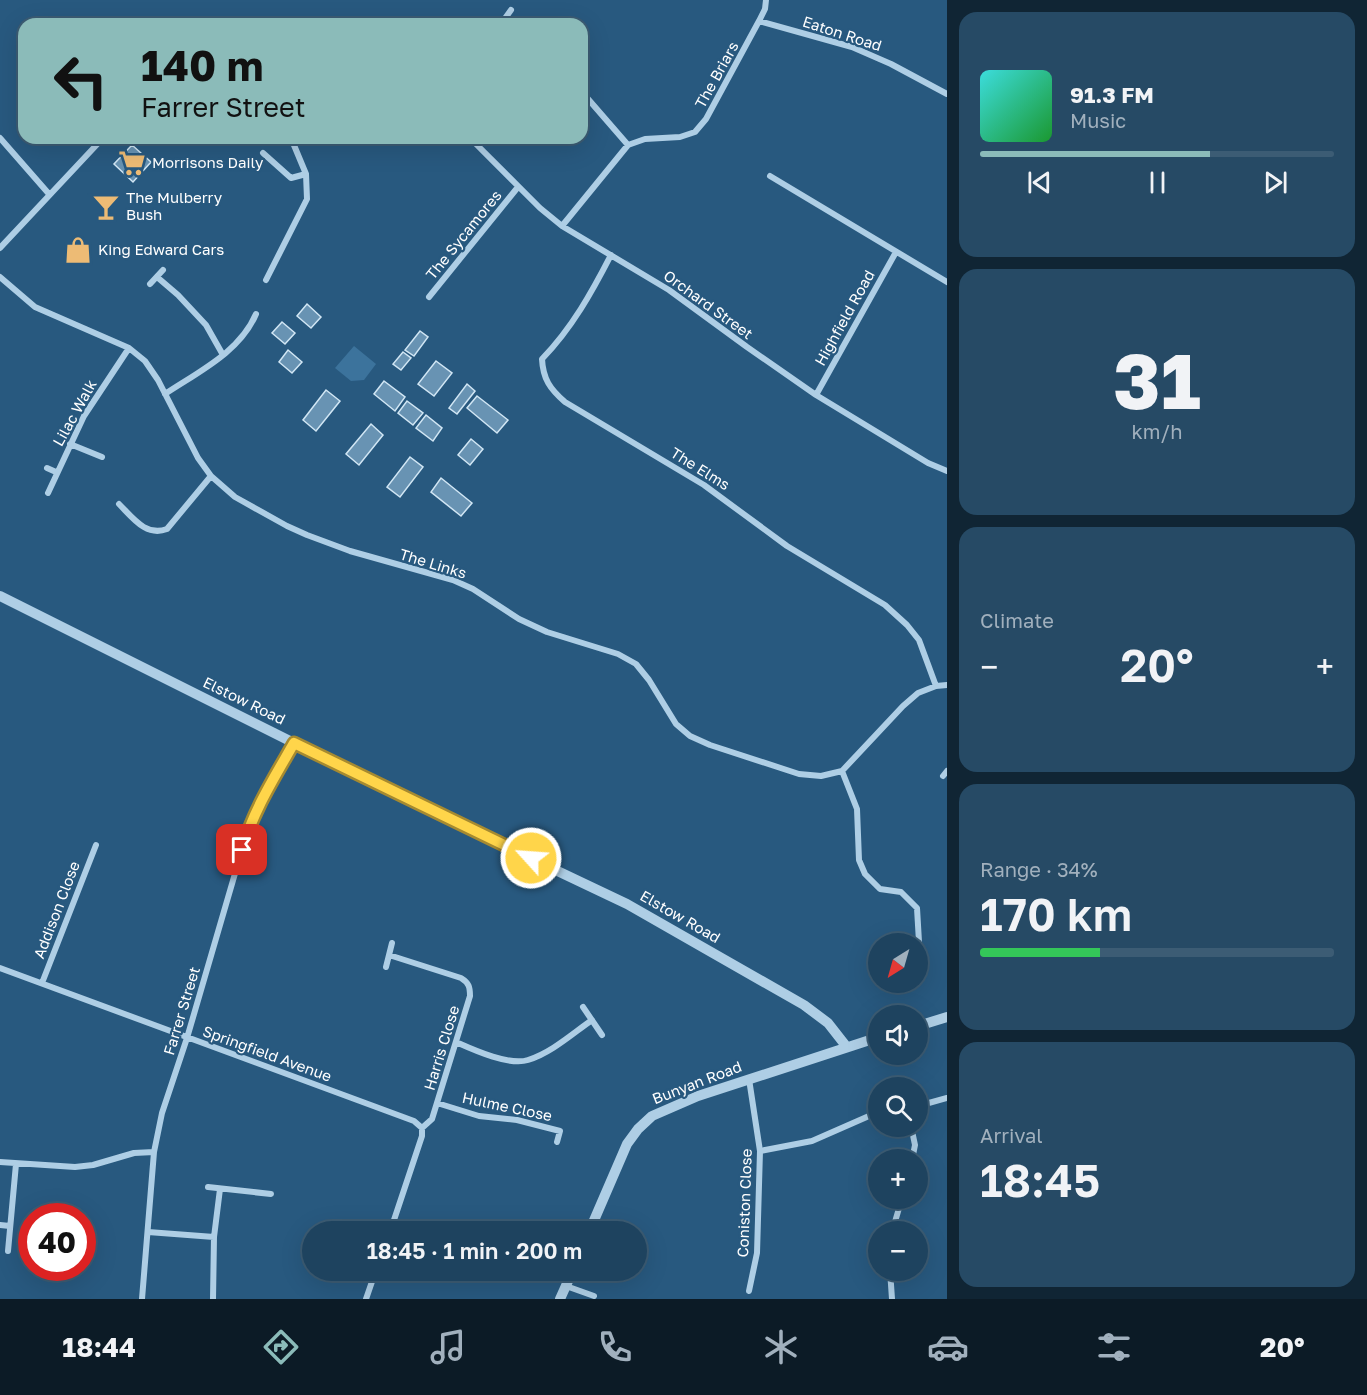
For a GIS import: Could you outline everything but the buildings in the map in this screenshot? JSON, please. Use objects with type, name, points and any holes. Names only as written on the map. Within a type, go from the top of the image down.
[{"type":"street","name":"The Briars","points":[[628,145],[645,139],[680,137],[696,132],[706,119],[759,21],[765,9],[766,0]]},
{"type":"street","points":[[505,18],[511,10]]},
{"type":"street","name":"Eaton Road","points":[[759,21],[852,47],[891,64],[947,94]]},
{"type":"street","points":[[562,226],[628,145],[588,99]]},
{"type":"street","points":[[0,138],[49,194]]},
{"type":"street","points":[[0,248],[97,144]]},
{"type":"street","points":[[266,280],[307,199],[306,174],[294,144]]},
{"type":"street","name":"Orchard Street","points":[[476,144],[540,208],[562,226],[669,290],[816,395],[927,463],[947,471]]},
{"type":"street","points":[[263,153],[291,178],[306,174]]},
{"type":"street","points":[[770,176],[947,282]]},
{"type":"street","name":"The Sycamores","points":[[429,297],[518,187]]},
{"type":"street","name":"Highfield Road","points":[[816,395],[896,252]]},
{"type":"street","name":"The Elms","points":[[611,255],[585,305],[554,347],[542,359],[542,373],[553,391],[565,402],[704,485],[787,546],[885,605],[907,625],[919,640],[936,686]]},
{"type":"street","points":[[150,284],[162,270]]},
{"type":"street","points":[[156,277],[178,295],[206,326],[223,355]]},
{"type":"street","name":"The Links","points":[[0,278],[35,307],[129,348],[146,361],[198,458],[211,476],[235,497],[287,526],[350,551],[453,580],[519,619],[547,632],[618,654],[636,664],[649,680],[676,724],[690,735],[710,745],[799,774],[821,776],[842,771]]},
{"type":"street","points":[[165,394],[223,355],[241,340],[251,327],[256,314]]},
{"type":"street","name":"Lilac Walk","points":[[48,493],[84,417],[129,348]]},
{"type":"street","points":[[70,444],[102,457]]},
{"type":"street","points":[[47,468],[56,472]]},
{"type":"street","points":[[119,504],[144,528],[151,532],[158,532],[167,529],[211,476]]},
{"type":"street","name":"Elstow Road","points":[[0,597],[404,798],[627,904],[804,1005],[828,1023],[846,1046]]},
{"type":"street","points":[[918,933],[917,908],[901,892],[880,889],[865,874],[860,860],[857,809],[842,771],[918,693],[936,686],[947,685]]},
{"type":"street","name":"Farrer Street","points":[[142,1299],[154,1152],[162,1113],[187,1038],[248,829],[263,795],[294,743]]},
{"type":"street","name":"Addison Close","points":[[42,983],[96,845]]},
{"type":"street","points":[[386,967],[392,943]]},
{"type":"street","name":"Harris Close","points":[[389,955],[450,974],[467,981],[470,988],[470,996],[432,1119],[423,1128],[394,1221]]},
{"type":"street","name":"Springfield Avenue","points":[[0,968],[414,1121],[423,1128]]},
{"type":"street","points":[[583,1006],[602,1035]]},
{"type":"street","points":[[928,1023],[947,1017]]},
{"type":"street","points":[[456,1042],[509,1060],[527,1061],[550,1050],[592,1020]]},
{"type":"street","name":"Bunyan Road","points":[[595,1221],[627,1144],[652,1116],[688,1100],[868,1040]]},
{"type":"street","name":"Coniston Close","points":[[749,1079],[760,1151],[757,1253],[749,1291]]},
{"type":"street","points":[[928,1103],[947,1098]]},
{"type":"street","name":"Hulme Close","points":[[437,1103],[479,1116],[517,1120],[560,1131],[557,1142]]},
{"type":"street","points":[[760,1151],[813,1141],[868,1116]]},
{"type":"street","points":[[0,1162],[75,1167],[93,1165],[134,1153],[154,1152]]},
{"type":"street","points":[[8,1251],[16,1164]]},
{"type":"street","points":[[208,1187],[271,1194]]},
{"type":"street","points":[[213,1299],[214,1237],[220,1189]]},
{"type":"street","points":[[0,1225],[10,1226]]},
{"type":"street","points":[[148,1233],[214,1237]]},
{"type":"street","points":[[366,1299],[372,1281]]},
{"type":"street","points":[[560,1299],[568,1281]]},
{"type":"street","points":[[891,1281],[892,1299]]},
{"type":"street","points":[[566,1286],[594,1296]]},
{"type":"shaded area","points":[[354,346],[376,364],[364,380],[351,381],[335,368]]},
{"type":"place","name":"Morrisons Daily","points":[[132,163]]},
{"type":"place","name":"The Mulberry Bush","points":[[106,207]]},
{"type":"place","name":"King Edward Cars","points":[[78,250]]},
{"type":"route","points":[[242,850],[248,829],[263,795],[294,743],[531,858]]}]
